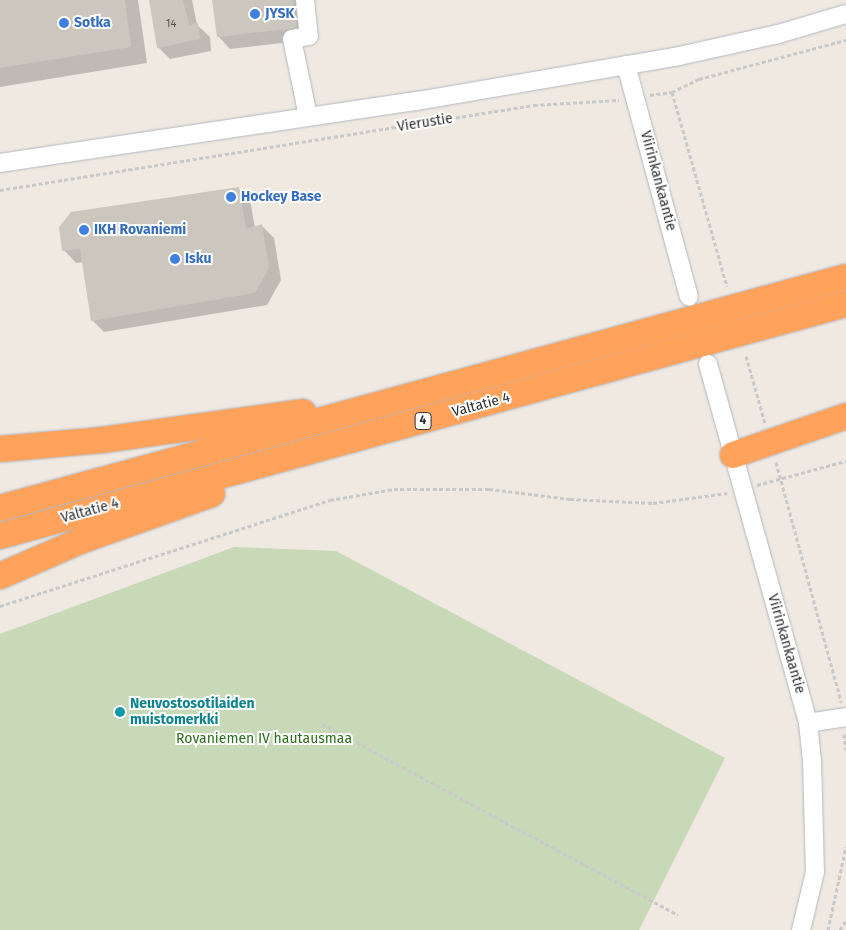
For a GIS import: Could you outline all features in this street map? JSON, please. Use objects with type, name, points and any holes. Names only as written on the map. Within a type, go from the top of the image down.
[{"type":"highway","name":"Valtatie 4","points":[[0,508],[846,277]]},
{"type":"highway","name":"Valtatie 4","points":[[0,536],[846,304]]},
{"type":"highway","points":[[0,449],[102,440],[282,414],[385,403]]},
{"type":"highway","points":[[733,455],[846,416]]},
{"type":"highway","points":[[0,576],[80,541],[392,430]]},
{"type":"street","points":[[305,0],[309,36],[292,38],[308,116]]},
{"type":"street","name":"Vierustie","points":[[0,163],[416,101],[679,56],[778,34],[846,14]]},
{"type":"street","name":"Viirinkankaantie","points":[[626,65],[689,297]]},
{"type":"street","name":"Viirinkankaantie","points":[[708,364],[808,724],[812,760],[815,872],[800,930]]},
{"type":"street","points":[[808,724],[844,718]]},
{"type":"path","name":"Vierustie","points":[[0,190],[534,106],[636,98],[672,92],[699,79],[846,40]]},
{"type":"path","points":[[672,92],[727,286]]},
{"type":"path","points":[[746,356],[844,718]]},
{"type":"path","points":[[0,606],[330,500],[394,489],[489,489],[570,499],[653,504],[715,497],[846,461]]},
{"type":"path","points":[[322,724],[678,915]]},
{"type":"path","points":[[828,930],[846,847]]},
{"type":"path","points":[[840,930],[846,920]]},
{"type":"green space","name":"Rovaniemen IV hautausmaa","points":[[234,547],[336,551],[725,758],[639,930],[0,930],[0,634]]},
{"type":"building","name":"Sotka","points":[[0,0],[125,0],[131,47],[0,68]]},
{"type":"building","points":[[149,0],[183,0],[189,25],[198,23],[200,39],[157,48]]},
{"type":"building","name":"JYSK","points":[[212,0],[293,0],[297,28],[217,37]]},
{"type":"building","name":"Isku","points":[[239,187],[246,229],[262,224],[269,268],[255,293],[91,321],[80,249],[62,251],[59,227],[71,212]]},
{"type":"place","name":"JYSK","points":[[255,14]]},
{"type":"place","name":"Sotka","points":[[64,23]]},
{"type":"place","name":"Hockey Base","points":[[231,197]]},
{"type":"place","name":"IKH Rovaniemi","points":[[84,230]]},
{"type":"place","name":"Isku","points":[[175,259]]},
{"type":"place","name":"Neuvostosotilaiden muistomerkki","points":[[120,712]]}]
